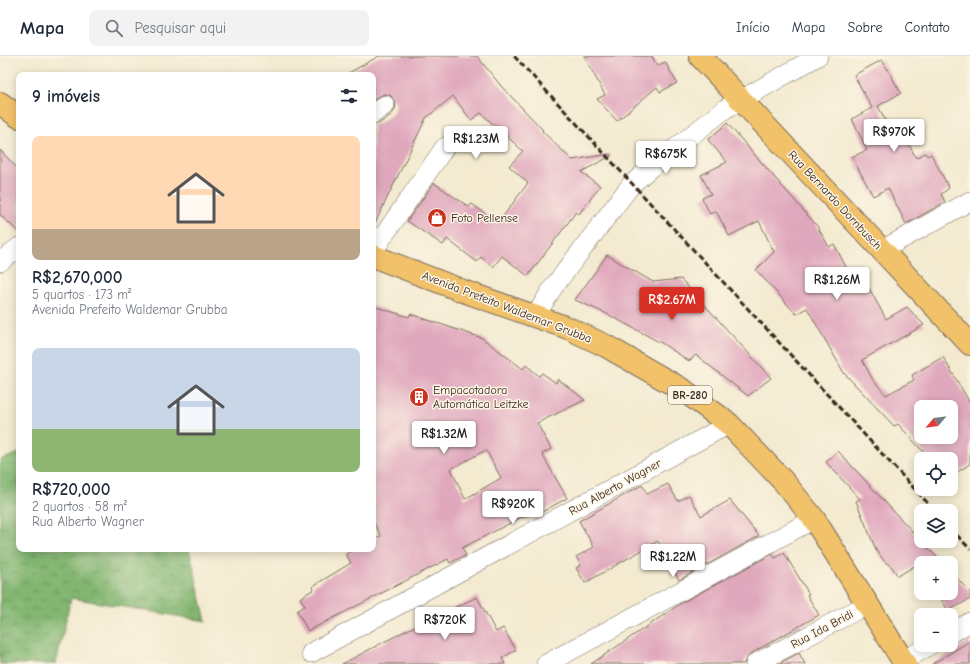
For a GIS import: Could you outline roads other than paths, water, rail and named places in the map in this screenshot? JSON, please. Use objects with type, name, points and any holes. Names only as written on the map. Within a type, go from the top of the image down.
[{"type":"highway","name":"Rua Bernardo Dornbusch","points":[[700,56],[970,344]]},
{"type":"highway","points":[[0,103],[16,115]]},
{"type":"highway","name":"Avenida Prefeito Waldemar Grubba","points":[[376,257],[463,291],[568,328],[645,367],[683,390],[729,424],[784,482],[814,520],[904,662]]},
{"type":"street","points":[[535,317],[552,289],[631,185],[662,158],[725,109],[818,56]]},
{"type":"street","points":[[376,247],[445,147]]},
{"type":"street","points":[[882,250],[970,201]]},
{"type":"street","points":[[0,262],[16,249]]},
{"type":"street","name":"Rua Alberto Wagner","points":[[311,653],[729,424]]},
{"type":"street","points":[[546,664],[814,520]]},
{"type":"street","name":"Rua Ida Bridi","points":[[755,664],[868,604]]},
{"type":"street","points":[[958,629],[970,622]]},
{"type":"street","points":[[904,662],[919,652]]},
{"type":"railway","points":[[514,56],[929,504]]},
{"type":"railway","points":[[958,536],[970,549]]},
{"type":"place","name":"Foto Pellense","points":[[437,218]]},
{"type":"place","name":"Empacotadora Automática Leitzke","points":[[419,397]]}]
